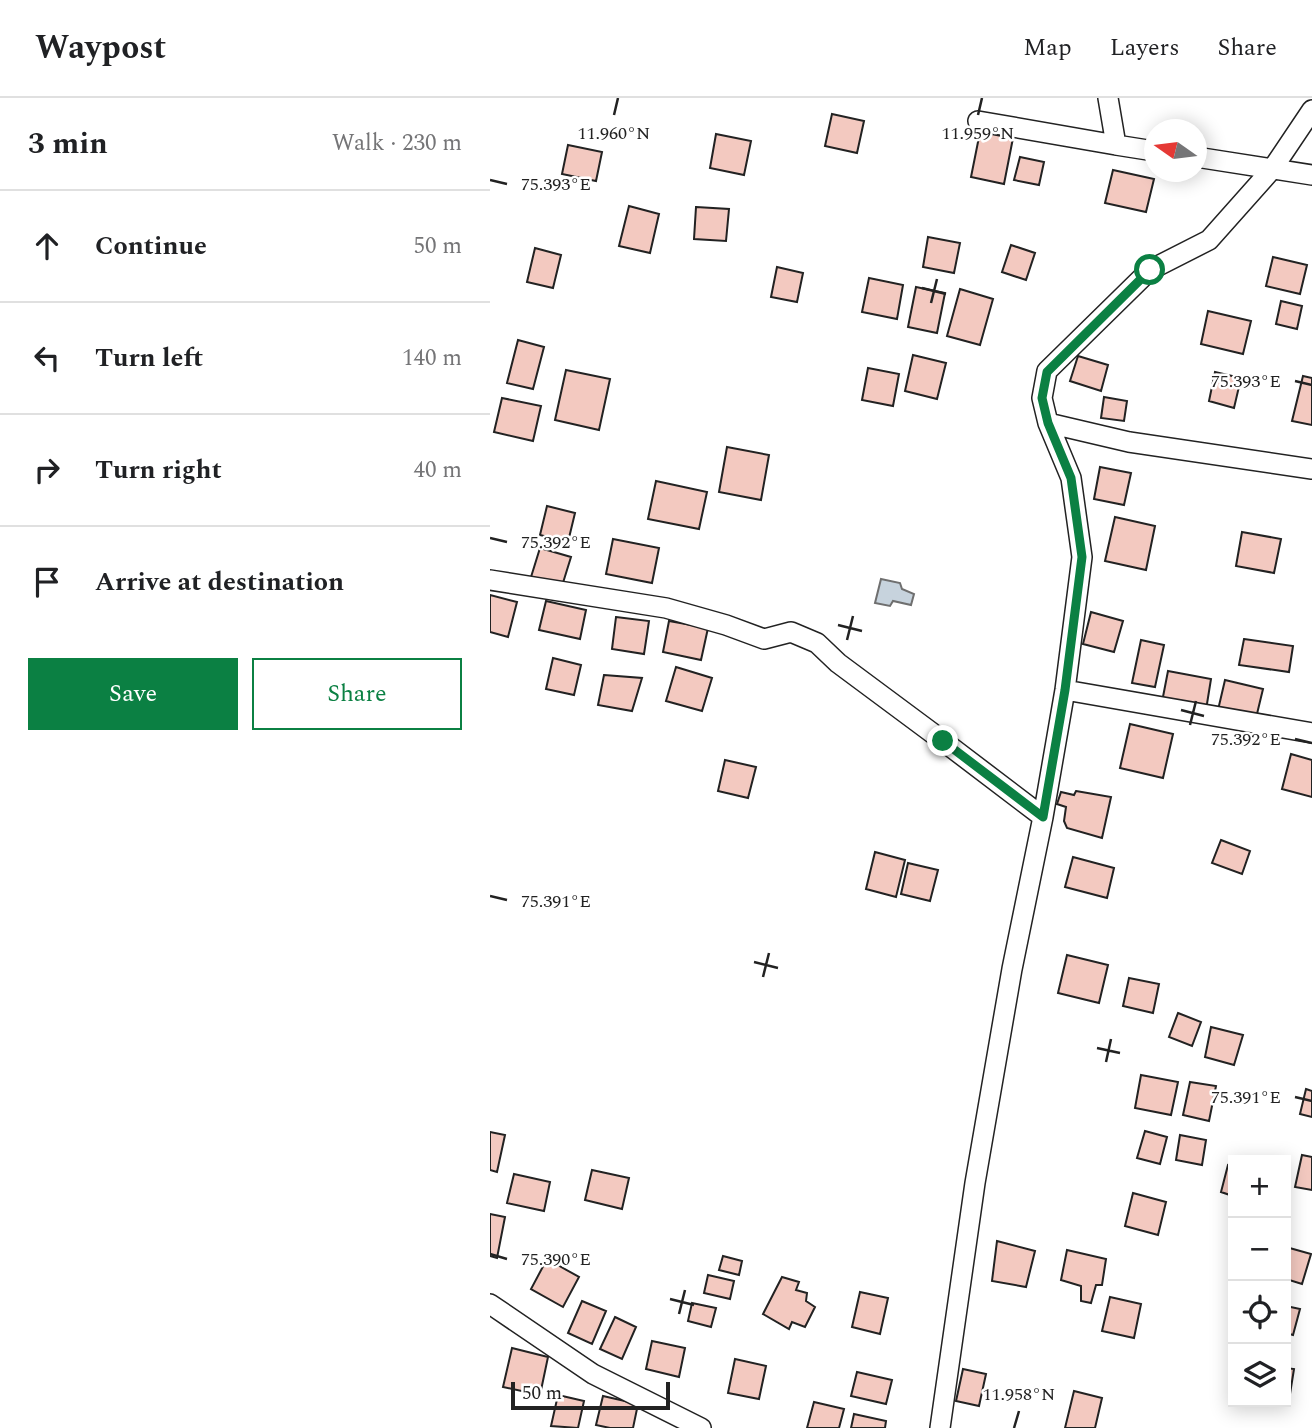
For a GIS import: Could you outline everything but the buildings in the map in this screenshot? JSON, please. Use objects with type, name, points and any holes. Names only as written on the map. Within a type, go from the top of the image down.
[{"type":"street","points":[[1108,98],[1116,145]]},
{"type":"street","points":[[940,1428],[975,1183],[1065,690],[1082,557],[1071,478],[1048,423],[1042,398],[1047,372],[1150,270],[1209,240],[1273,168],[1312,110]]},
{"type":"street","points":[[978,121],[1144,149]]},
{"type":"street","points":[[1207,159],[1312,175]]},
{"type":"street","points":[[1048,423],[1129,442],[1312,469]]},
{"type":"street","points":[[490,580],[666,608],[764,639],[791,632],[817,643],[838,663],[1043,817]]},
{"type":"street","points":[[1065,690],[1312,733]]},
{"type":"street","points":[[490,1304],[593,1374],[701,1428]]},
{"type":"shaded area","points":[[881,579],[900,583],[902,589],[914,594],[911,605],[893,601],[890,606],[875,603]]},
{"type":"route","points":[[943,741],[1043,817],[1065,690],[1082,557],[1071,478],[1048,423],[1042,398],[1047,372],[1150,270]]}]
